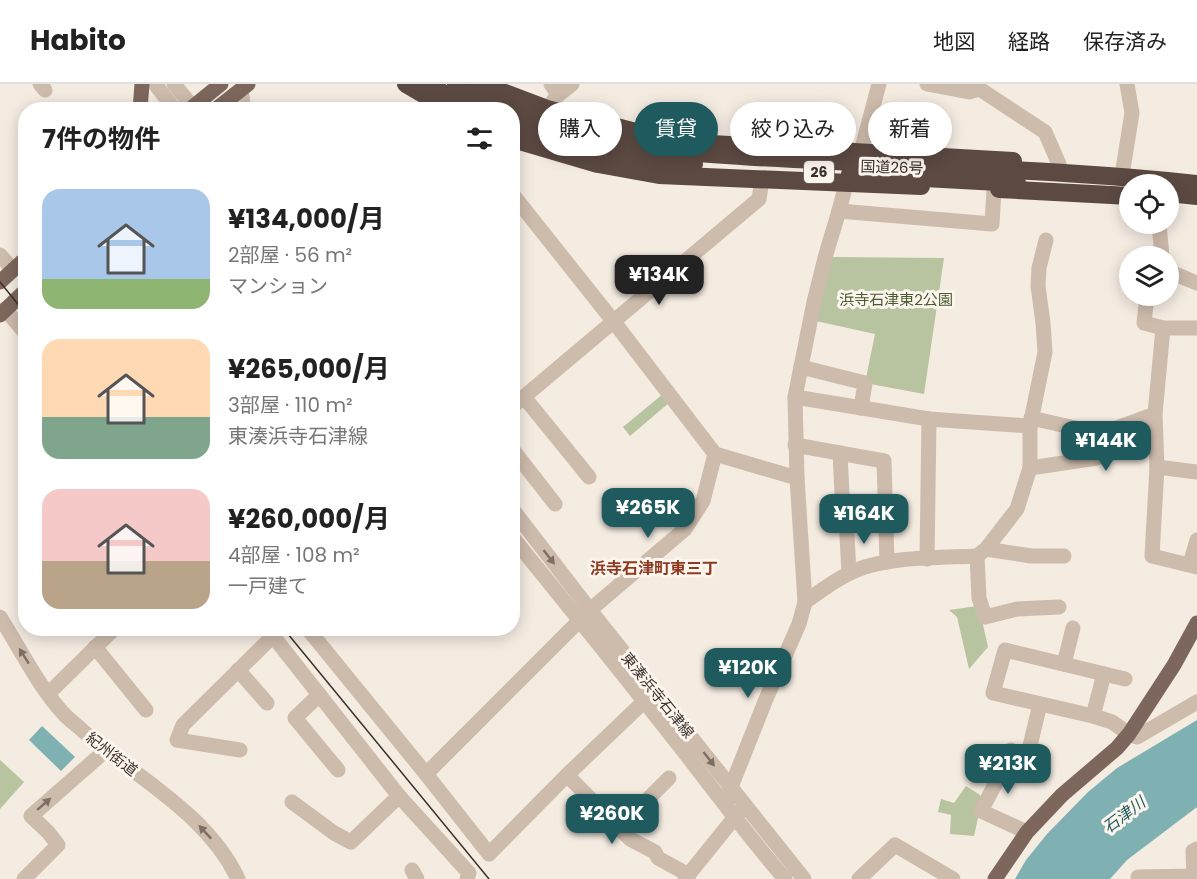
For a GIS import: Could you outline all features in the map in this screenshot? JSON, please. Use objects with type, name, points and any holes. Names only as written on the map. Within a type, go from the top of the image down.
[{"type":"highway","points":[[406,84],[436,102]]},
{"type":"highway","points":[[427,84],[459,102]]},
{"type":"highway","name":"26","points":[[456,84],[494,102]]},
{"type":"highway","name":"国道26号","points":[[482,84],[552,96],[659,138],[695,143],[1059,164],[1197,176]]},
{"type":"highway","name":"26","points":[[520,113],[563,129],[595,137],[661,148],[724,154],[1048,172],[1197,184]]},
{"type":"highway","name":"26","points":[[520,129],[595,150],[662,161],[924,179],[1119,189]]},
{"type":"highway","name":"国道26号","points":[[520,141],[598,164],[660,175],[1119,195]]},
{"type":"highway","points":[[1179,197],[1197,198]]},
{"type":"main road","points":[[141,102],[142,84]]},
{"type":"main road","points":[[200,102],[221,84]]},
{"type":"main road","points":[[226,102],[245,87]]},
{"type":"main road","points":[[0,282],[18,265]]},
{"type":"main road","points":[[3,312],[18,298]]},
{"type":"main road","points":[[995,879],[1027,832],[1062,795],[1118,748],[1174,665],[1197,623]]},
{"type":"street","points":[[155,84],[169,102]]},
{"type":"street","points":[[174,84],[187,102]]},
{"type":"street","points":[[552,96],[572,84]]},
{"type":"street","points":[[567,775],[630,839],[655,852],[658,858],[687,877],[730,811],[731,787],[799,624],[805,602],[796,478],[795,397],[826,254],[846,184],[861,152],[879,84]]},
{"type":"street","points":[[927,84],[969,92],[976,87],[1045,132],[1059,164]]},
{"type":"street","points":[[1123,169],[1131,113],[1127,84]]},
{"type":"street","points":[[244,102],[245,87]]},
{"type":"street","points":[[520,400],[759,199],[762,180]]},
{"type":"street","points":[[839,210],[992,224],[994,189]]},
{"type":"street","points":[[520,204],[715,454],[796,478]]},
{"type":"street","points":[[1046,240],[1039,268],[1038,286],[1045,352],[1030,422],[1030,468],[1017,509],[981,552],[980,598],[986,617],[1017,609],[1059,607]]},
{"type":"street","points":[[0,255],[13,270]]},
{"type":"street","points":[[1179,276],[1197,283]]},
{"type":"street","points":[[1146,306],[1144,323],[1163,328],[1197,328]]},
{"type":"street","points":[[3,312],[18,326]]},
{"type":"street","points":[[1163,328],[1155,414],[1157,467],[1152,556],[1193,565],[1197,540]]},
{"type":"street","points":[[801,367],[865,383],[861,408]]},
{"type":"street","points":[[795,397],[929,419],[1030,422],[1084,430],[1111,430],[1155,414]]},
{"type":"street","points":[[520,402],[589,477]]},
{"type":"street","points":[[927,559],[929,419]]},
{"type":"street","points":[[1030,468],[1097,458],[1111,430]]},
{"type":"street","points":[[795,445],[884,460],[887,562]]},
{"type":"street","points":[[840,453],[842,494]]},
{"type":"street","points":[[426,774],[585,615],[685,530],[703,501],[715,454]]},
{"type":"street","points":[[520,459],[555,504]]},
{"type":"street","points":[[1157,467],[1197,472]]},
{"type":"street","points":[[846,519],[849,573]]},
{"type":"street","name":"東湊浜寺石津線","points":[[520,520],[585,615]]},
{"type":"street","name":"東湊浜寺石津線","points":[[520,545],[585,615],[650,696],[731,787],[804,879]]},
{"type":"street","points":[[805,602],[849,573],[887,562],[981,552],[1064,556]]},
{"type":"street","name":"紀州街道","points":[[0,617],[63,714],[105,751],[175,802],[189,815],[226,856],[238,879]]},
{"type":"street","points":[[1064,664],[1073,628]]},
{"type":"street","points":[[48,694],[107,636]]},
{"type":"street","points":[[240,750],[177,740],[183,725],[238,670],[267,636]]},
{"type":"street","points":[[273,636],[399,796],[469,873],[467,879]]},
{"type":"street","points":[[314,636],[489,854],[650,696]]},
{"type":"street","points":[[95,647],[146,710]]},
{"type":"street","points":[[1125,680],[1005,650],[993,693],[1093,716],[1112,722],[1137,737],[1197,702]]},
{"type":"street","points":[[238,670],[267,703]]},
{"type":"street","points":[[1093,716],[1104,674]]},
{"type":"street","points":[[319,695],[295,718],[338,770]]},
{"type":"street","name":"東湊浜寺石津線","points":[[650,696],[730,811],[784,879]]},
{"type":"street","points":[[1029,750],[1040,704]]},
{"type":"street","points":[[1011,750],[981,811],[1027,832]]},
{"type":"street","points":[[24,879],[58,845],[31,816],[105,751]]},
{"type":"street","points":[[618,828],[669,778]]},
{"type":"street","points":[[292,802],[334,833],[351,842],[399,796]]},
{"type":"street","points":[[730,811],[745,805]]},
{"type":"street","points":[[869,876],[895,845],[952,879]]},
{"type":"street","points":[[1138,877],[1196,876],[1193,851],[1197,849]]},
{"type":"green space","name":"浜寺石津東2公園","points":[[832,257],[944,258],[924,394],[865,383],[875,334],[816,321]]},
{"type":"green space","points":[[663,394],[670,402],[630,436],[623,427]]},
{"type":"green space","points":[[977,606],[988,647],[969,669],[957,617],[949,610]]},
{"type":"green space","points":[[0,760],[24,782],[0,809]]},
{"type":"green space","points":[[966,786],[980,795],[982,800],[974,836],[950,834],[951,815],[938,812],[941,799],[954,803]]},
{"type":"water","name":"石津川","points":[[1197,720],[1197,807],[1127,860],[1110,879],[1015,879],[1026,860],[1047,834],[1088,792],[1117,768]]},
{"type":"water","points":[[42,726],[75,757],[61,771],[29,740]]},
{"type":"tram line","points":[[0,282],[18,304]]},
{"type":"tram line","points":[[290,636],[489,879]]},
{"type":"district","name":"浜寺石津町東三丁","points":[[654,568]]}]
